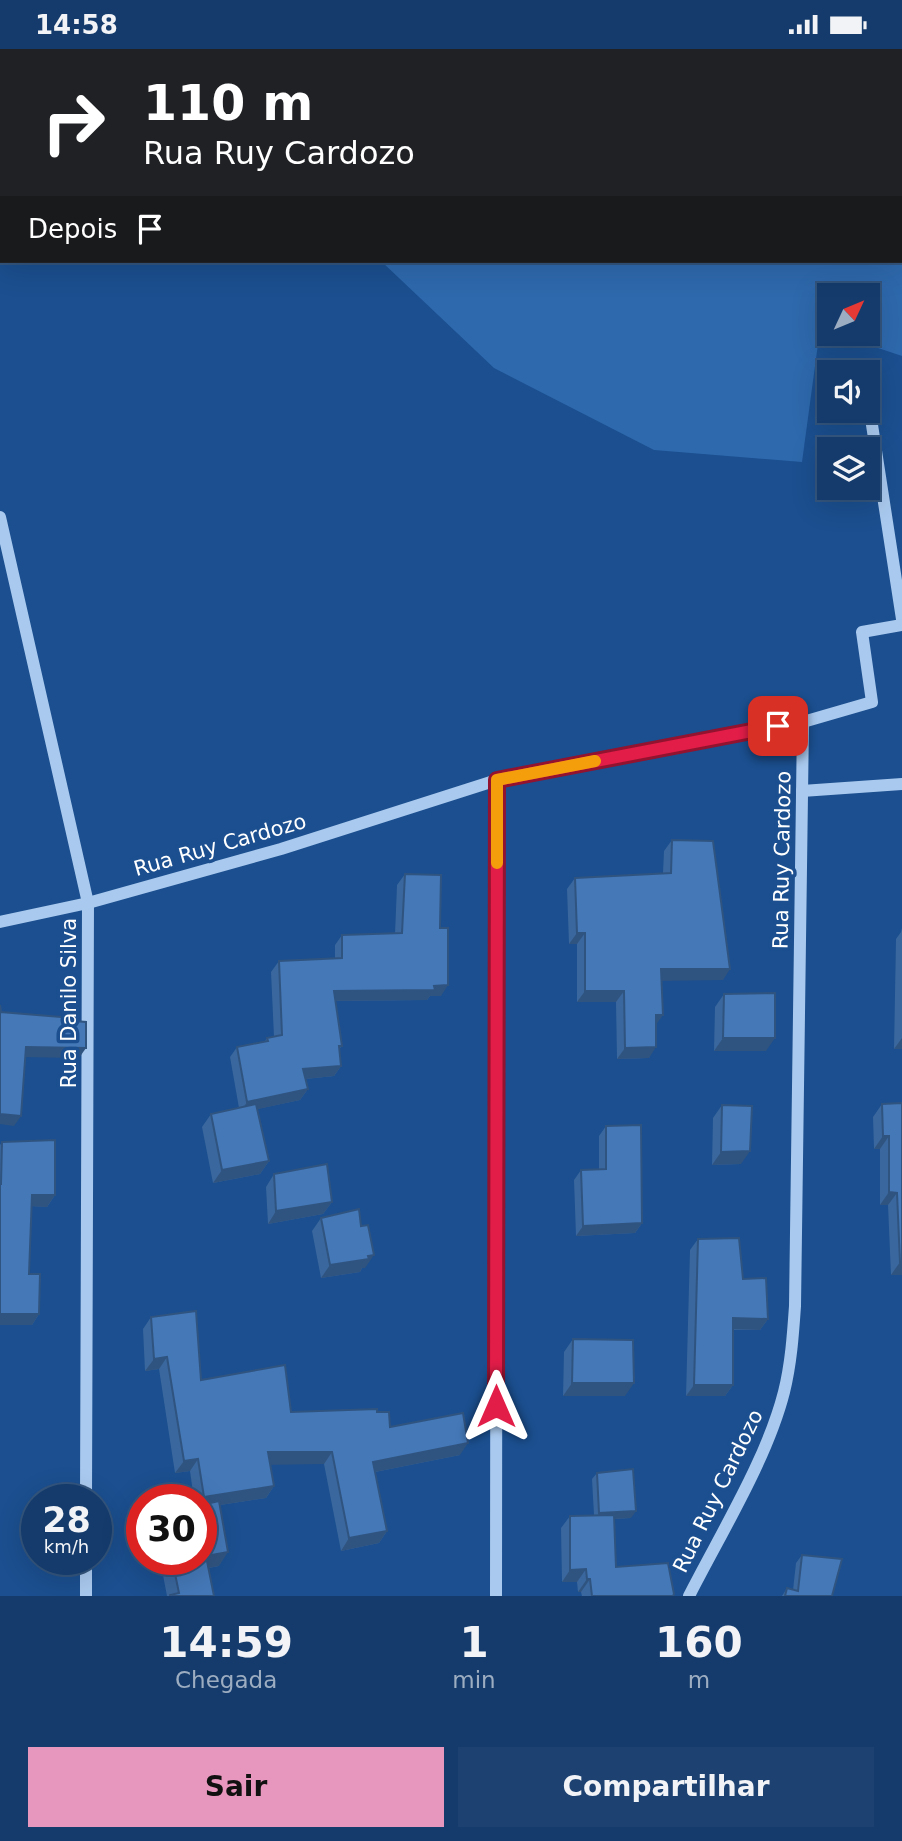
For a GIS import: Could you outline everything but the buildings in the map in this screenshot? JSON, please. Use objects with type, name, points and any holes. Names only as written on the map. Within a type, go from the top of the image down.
[{"type":"street","points":[[872,423],[902,619]]},
{"type":"street","name":"Rua Danilo Silva","points":[[0,517],[89,902],[86,1484]]},
{"type":"street","points":[[803,722],[872,702],[862,632],[902,625]]},
{"type":"street","name":"Rua Ruy Cardozo","points":[[0,922],[89,902],[281,849],[497,780],[803,722],[795,1306],[789,1361],[784,1391],[765,1446],[690,1596]]},
{"type":"street","points":[[496,1596],[497,780]]},
{"type":"street","points":[[802,791],[902,784]]},
{"type":"street","points":[[86,1575],[86,1596]]},
{"type":"shaded area","points":[[383,263],[902,263],[902,356],[875,347],[880,347],[880,283],[817,283],[818,347],[802,462],[654,450],[494,368]]},
{"type":"slow traffic","points":[[497,863],[497,780],[595,761]]},
{"type":"route","points":[[496,1406],[497,780],[778,726]]}]
